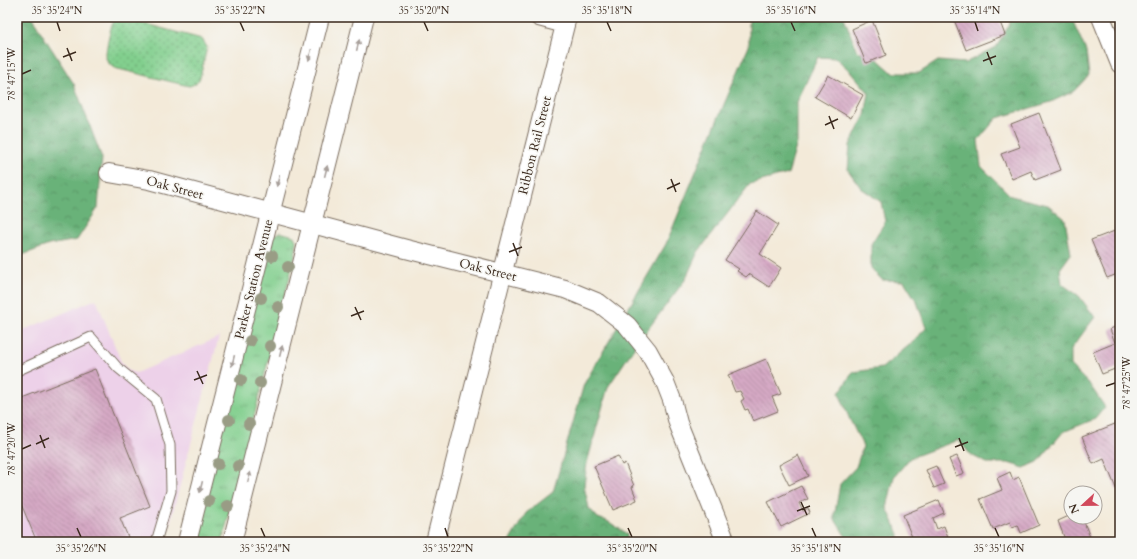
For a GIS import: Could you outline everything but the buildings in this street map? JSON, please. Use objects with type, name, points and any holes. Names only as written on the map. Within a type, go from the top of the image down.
[{"type":"street","name":"Parker Station Avenue","points":[[187,542],[320,17]]},
{"type":"street","points":[[232,542],[364,17]]},
{"type":"street","points":[[539,17],[566,20]]},
{"type":"street","points":[[1101,17],[1120,64]]},
{"type":"street","name":"Ribbon Rail Street","points":[[435,542],[566,20]]},
{"type":"street","name":"Oak Street","points":[[108,173],[149,180],[406,249],[502,272],[565,289],[599,303],[627,324],[648,351],[665,382],[672,400],[678,423],[726,542]]},
{"type":"lane","points":[[17,371],[91,337],[118,368],[156,399],[170,445],[171,491],[156,542]]},
{"type":"shaded area","points":[[96,299],[122,364],[129,371],[136,373],[219,337],[165,542],[17,542],[17,333]]},
{"type":"green space","points":[[17,17],[33,17],[74,84],[102,158],[98,208],[77,240],[49,245],[17,257],[17,109],[21,98],[17,88]]},
{"type":"green space","points":[[749,17],[844,17],[857,51],[874,56],[893,73],[919,73],[938,61],[965,63],[997,46],[1010,23],[1009,17],[1071,17],[1086,51],[1089,75],[1074,91],[1051,102],[997,118],[978,140],[981,166],[1011,196],[1048,205],[1065,219],[1071,254],[1060,269],[1062,284],[1079,296],[1095,317],[1071,349],[1071,366],[1090,385],[1105,407],[1095,419],[1063,432],[1038,462],[1024,468],[1008,463],[987,463],[971,455],[958,440],[910,458],[894,477],[887,508],[899,534],[899,542],[852,542],[846,537],[834,518],[840,484],[856,467],[863,446],[839,393],[853,372],[882,368],[914,341],[926,328],[917,302],[904,281],[882,280],[871,268],[871,244],[885,222],[881,202],[861,188],[848,170],[850,145],[865,115],[869,93],[851,72],[836,58],[818,57],[797,102],[797,143],[788,174],[750,184],[698,252],[685,280],[636,345],[608,387],[587,463],[584,486],[589,508],[598,518],[609,522],[627,534],[627,542],[509,542],[526,513],[553,492],[584,384],[666,244],[749,46]]},
{"type":"green space","points":[[123,18],[202,39],[207,47],[198,81],[189,86],[111,66],[106,58],[109,34],[114,21]]},
{"type":"green space","points":[[280,232],[294,236],[297,243],[295,256],[222,542],[193,542],[270,241],[274,235]]}]
